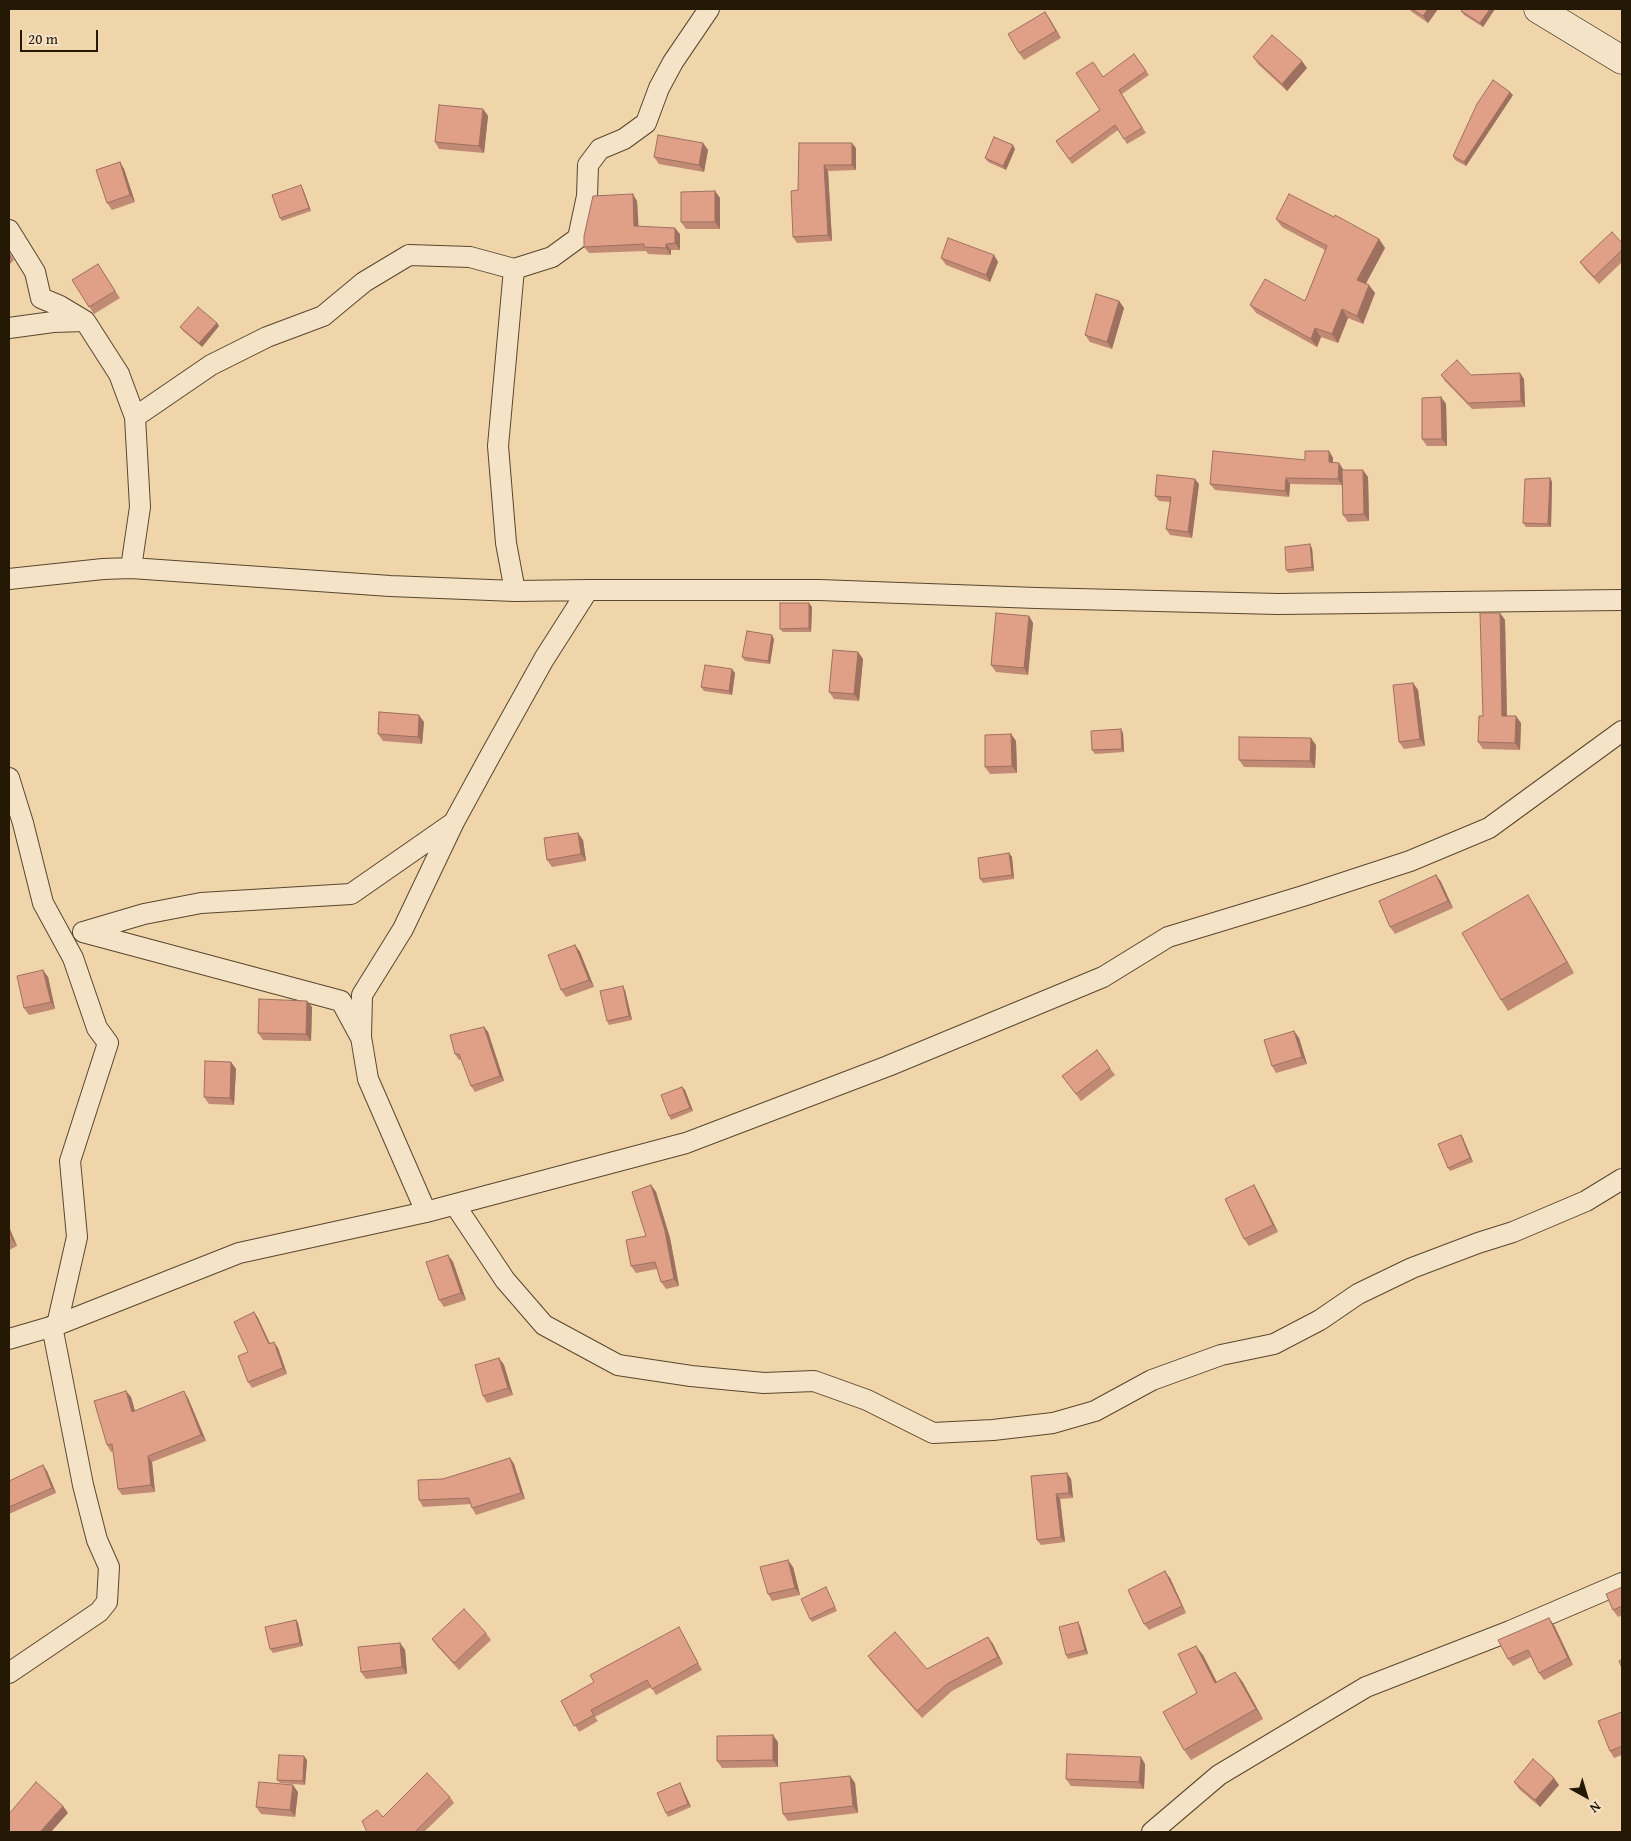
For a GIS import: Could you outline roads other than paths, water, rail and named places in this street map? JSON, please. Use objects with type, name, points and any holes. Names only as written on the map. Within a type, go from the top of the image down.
[{"type":"main road","points":[[1538,9],[1622,60]]},
{"type":"street","points":[[135,416],[211,365],[267,337],[323,316],[364,282],[409,255],[470,257],[514,269],[552,256],[578,238],[587,196],[588,165],[600,149],[624,139],[646,123],[659,88],[673,62],[709,9]]},
{"type":"street","points":[[9,230],[34,272],[41,298],[60,306],[85,321],[119,374],[135,416],[140,507],[131,568]]},
{"type":"street","points":[[514,269],[498,446],[506,543],[515,591]]},
{"type":"street","points":[[9,328],[53,322],[85,321]]},
{"type":"street","points":[[9,579],[103,569],[131,568],[361,584],[515,591],[819,590],[1278,604],[1622,600]]},
{"type":"street","points":[[426,1212],[368,1079],[361,1037],[362,996],[403,929],[454,822],[540,667],[588,590]]},
{"type":"street","points":[[9,1339],[55,1325],[239,1253],[455,1205],[686,1143],[888,1066],[1103,977],[1168,937],[1410,861],[1489,828],[1622,731]]},
{"type":"street","points":[[9,778],[23,823],[43,903],[72,958],[97,1028],[108,1043],[70,1161],[77,1237],[55,1325],[83,1485],[97,1540],[109,1567],[107,1602],[99,1612],[9,1673]]},
{"type":"street","points":[[83,932],[144,914],[201,903],[352,894],[454,822]]},
{"type":"street","points":[[56,927],[83,932],[341,1001],[361,1037]]},
{"type":"street","points":[[455,1205],[505,1280],[544,1325],[618,1365],[691,1376],[764,1382],[814,1381],[868,1400],[933,1433],[993,1430],[1053,1423],[1095,1411],[1152,1380],[1221,1355],[1274,1344],[1320,1320],[1358,1294],[1412,1268],[1512,1232],[1586,1201],[1622,1179]]},
{"type":"street","points":[[1165,1828],[1220,1775],[1366,1687],[1510,1631],[1622,1583]]}]
